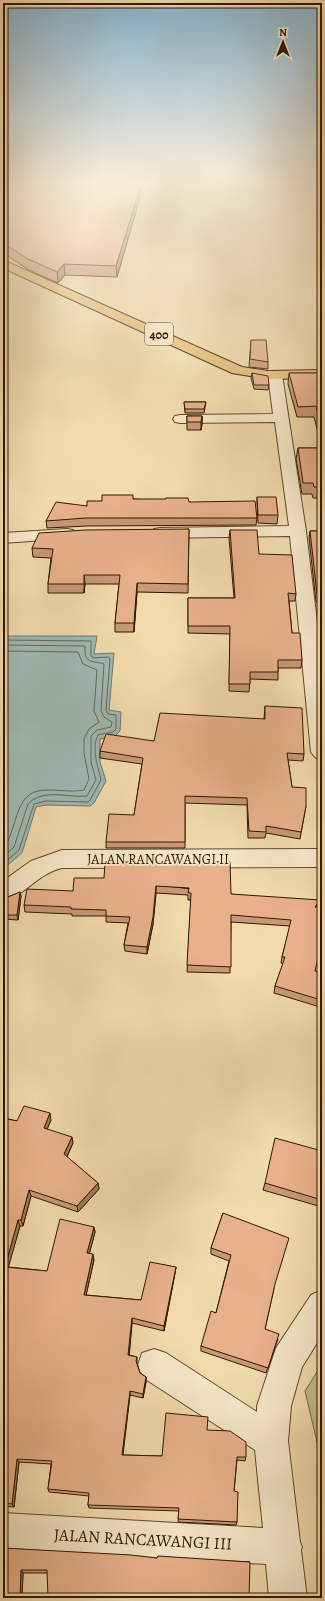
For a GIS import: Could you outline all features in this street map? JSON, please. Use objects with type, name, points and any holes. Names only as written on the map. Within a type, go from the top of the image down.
[{"type":"main road","name":"400","points":[[3,264],[237,370],[247,373],[275,375],[322,374]]},
{"type":"street","points":[[275,375],[298,532],[322,752]]},
{"type":"street","points":[[180,419],[281,418]]},
{"type":"street","points":[[148,533],[298,532]]},
{"type":"street","points":[[3,538],[79,533]]},
{"type":"street","name":"JALAN RANCAWANGI II","points":[[3,892],[12,888],[26,875],[47,863],[62,859],[322,858]]},
{"type":"street","points":[[288,1598],[284,1547],[271,1441],[274,1406],[288,1360],[322,1306]]},
{"type":"street","points":[[154,1365],[271,1441]]},
{"type":"street","name":"JALAN RANCAWANGI III","points":[[3,1531],[284,1547]]},
{"type":"shaded area","points":[[322,1364],[322,1453],[317,1442],[305,1391]]},
{"type":"water","points":[[3,636],[97,636],[94,654],[114,653],[109,710],[121,712],[120,731],[115,736],[100,739],[100,762],[106,781],[94,803],[90,806],[46,805],[36,807],[22,853],[3,869]]},
{"type":"building","points":[[26,258],[119,258],[116,266],[64,264],[57,272]]},
{"type":"building","points":[[251,340],[266,340],[268,362],[250,359]]},
{"type":"building","points":[[252,373],[268,376],[269,385],[254,385]]},
{"type":"building","points":[[289,373],[322,373],[322,432],[316,406],[298,407]]},
{"type":"building","points":[[184,402],[206,402],[204,409],[185,409]]},
{"type":"building","points":[[187,416],[202,416],[201,422],[187,422]]},
{"type":"building","points":[[298,448],[322,448],[322,487],[314,487],[313,483],[303,483]]},
{"type":"building","points":[[102,495],[133,495],[133,499],[188,498],[189,502],[255,501],[257,518],[86,518],[46,521],[56,502],[87,506],[87,501],[102,501]]},
{"type":"building","points":[[257,497],[276,497],[278,515],[258,515]]},
{"type":"building","points":[[189,529],[188,584],[137,583],[134,623],[115,623],[120,575],[84,575],[84,584],[48,584],[53,549],[32,548],[39,533],[86,530]]},
{"type":"building","points":[[230,530],[257,530],[259,554],[292,555],[296,594],[288,593],[292,633],[300,633],[302,660],[278,660],[278,672],[250,672],[250,684],[229,684],[230,626],[188,626],[188,598],[235,598]]},
{"type":"building","points":[[310,531],[322,531],[322,595],[317,594]]},
{"type":"building","points":[[265,706],[302,708],[304,754],[287,753],[292,787],[306,788],[306,806],[301,832],[266,826],[266,832],[249,831],[247,798],[185,796],[185,842],[106,842],[109,814],[134,815],[143,758],[100,751],[106,734],[154,741],[160,713],[265,719]]},
{"type":"building","points":[[105,862],[230,862],[231,894],[320,900],[315,907],[322,908],[322,942],[315,971],[322,973],[321,1000],[275,986],[285,957],[282,957],[291,920],[231,915],[231,967],[187,965],[191,893],[188,893],[189,888],[156,886],[153,917],[147,947],[124,945],[130,917],[106,916],[106,910],[24,905],[27,889],[73,891],[74,878],[104,878]]},
{"type":"building","points":[[20,892],[17,915],[3,915],[3,899]]},
{"type":"building","points":[[24,1106],[50,1113],[44,1128],[72,1137],[64,1154],[98,1183],[77,1206],[29,1190],[21,1220],[18,1220],[5,1267],[47,1271],[60,1219],[94,1227],[87,1253],[93,1254],[84,1295],[141,1300],[150,1262],[176,1267],[164,1326],[132,1318],[128,1355],[137,1357],[136,1361],[140,1373],[146,1377],[143,1394],[130,1391],[122,1455],[162,1456],[166,1413],[208,1417],[207,1430],[230,1431],[246,1442],[246,1457],[237,1457],[234,1491],[238,1492],[237,1522],[178,1519],[179,1508],[88,1505],[89,1493],[48,1489],[52,1461],[17,1459],[12,1504],[3,1503],[3,1118],[17,1121]]},
{"type":"building","points":[[275,1138],[322,1151],[322,1200],[265,1183]]},
{"type":"building","points":[[223,1213],[289,1238],[275,1284],[265,1329],[279,1334],[268,1368],[201,1346],[211,1311],[216,1313],[231,1255],[211,1248]]},
{"type":"building","points":[[3,1548],[131,1555],[157,1558],[158,1556],[250,1562],[249,1598],[48,1598],[47,1570],[21,1570],[20,1598],[3,1598]]}]
